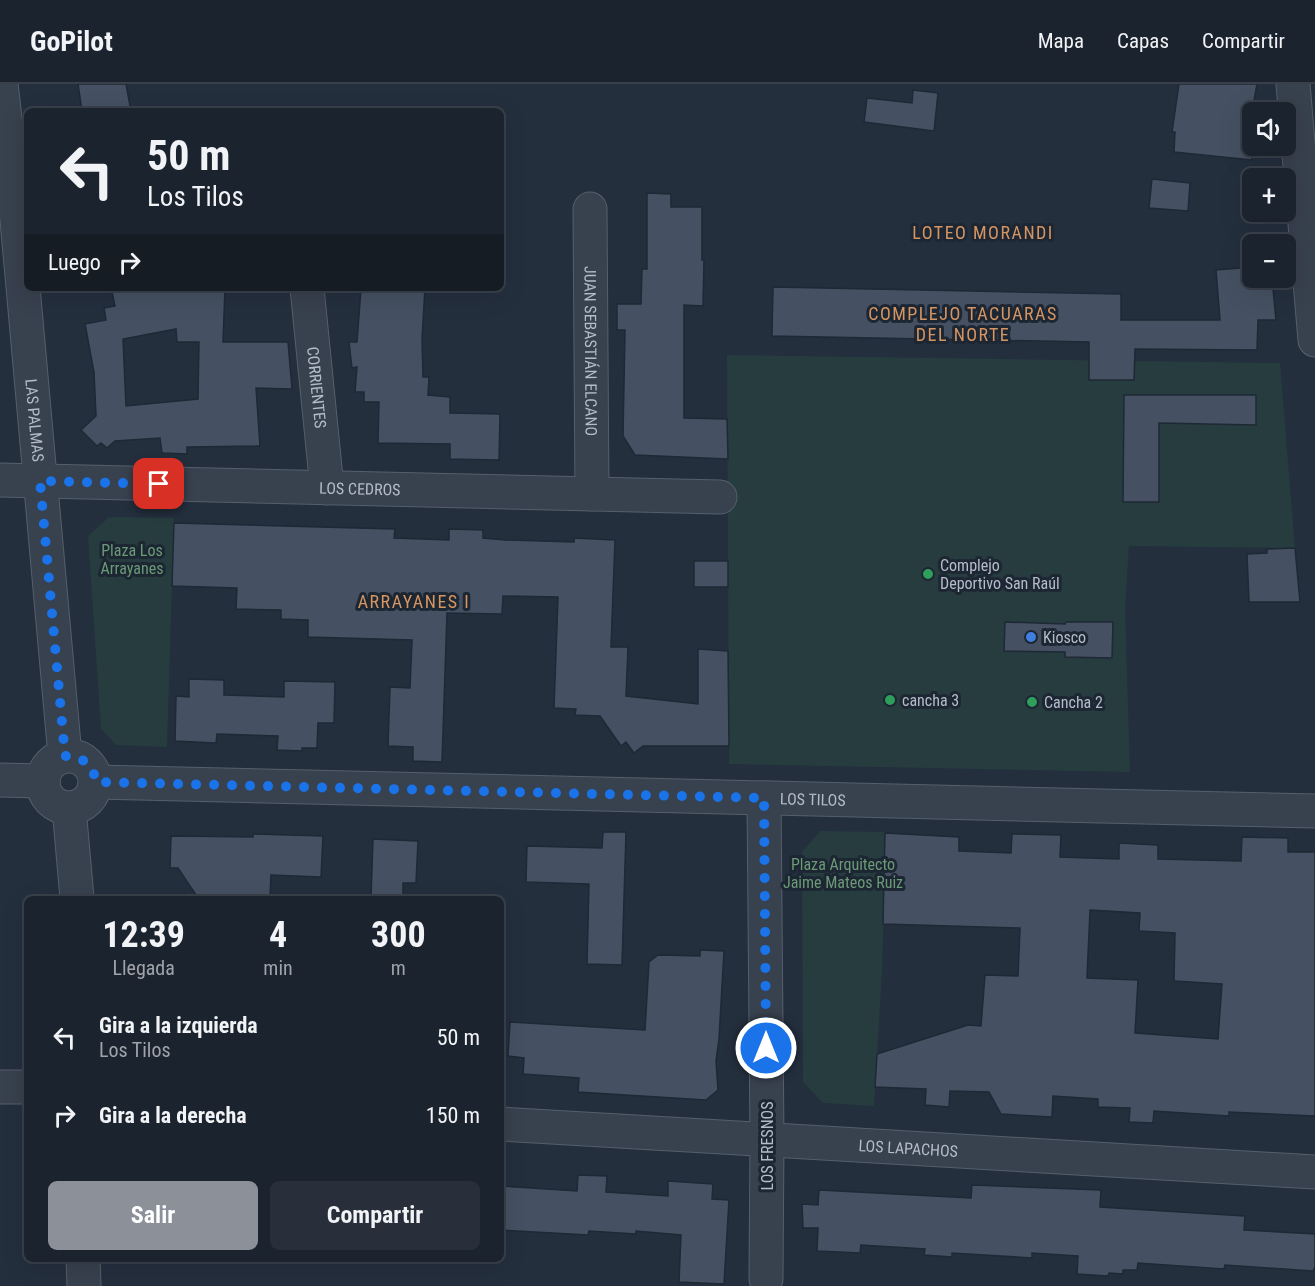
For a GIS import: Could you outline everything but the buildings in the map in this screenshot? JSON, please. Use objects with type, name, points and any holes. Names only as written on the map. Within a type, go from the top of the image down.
[{"type":"street","name":"LAS PALMAS","points":[[1,84],[17,220],[65,756]]},
{"type":"street","points":[[1293,84],[1310,231],[1315,339]]},
{"type":"street","name":"JUAN SEBASTIÁN ELCANO","points":[[590,209],[591,494]]},
{"type":"street","name":"CORRIENTES","points":[[307,291],[327,488]]},
{"type":"street","name":"LOS CEDROS","points":[[0,480],[720,497]]},
{"type":"street","points":[[65,756],[74,756],[90,765],[94,773],[96,782],[90,798],[77,807],[59,806],[50,800],[45,791],[43,781],[50,765],[65,756]]},
{"type":"street","points":[[0,780],[43,781]]},
{"type":"street","name":"LOS TILOS","points":[[96,782],[1315,810]]},
{"type":"street","name":"LOS FRESNOS","points":[[764,798],[766,1279]]},
{"type":"street","points":[[69,808],[77,896]]},
{"type":"street","points":[[0,1087],[24,1087]]},
{"type":"street","name":"LOS LAPACHOS","points":[[504,1124],[1315,1172]]},
{"type":"street","points":[[83,1262],[84,1286]]},
{"type":"green space","name":"Complejo Deportivo San Raúl","points":[[727,355],[1280,363],[1295,548],[1129,546],[1125,607],[1130,772],[729,764]]},
{"type":"green space","name":"Plaza Los Arrayanes","points":[[109,517],[174,518],[167,747],[116,745],[101,729],[88,536]]},
{"type":"green space","name":"Plaza Arquitecto Jaime Mateos Ruiz","points":[[820,831],[886,832],[882,971],[874,1106],[823,1103],[803,1082],[802,852]]},
{"type":"place","name":"Complejo Deportivo San Raúl","points":[[928,574]]},
{"type":"place","name":"Kiosco","points":[[1031,637]]},
{"type":"place","name":"cancha 3","points":[[890,700]]},
{"type":"place","name":"Cancha 2","points":[[1032,702]]},
{"type":"district","name":"LOTEO MORANDI","points":[[983,232]]},
{"type":"district","name":"COMPLEJO TACUARAS DEL NORTE","points":[[963,323]]},
{"type":"district","name":"ARRAYANES I","points":[[414,601]]},
{"type":"route","points":[[159,484],[40,481],[65,756],[74,756],[90,765],[96,782],[764,798],[766,1048]]}]
